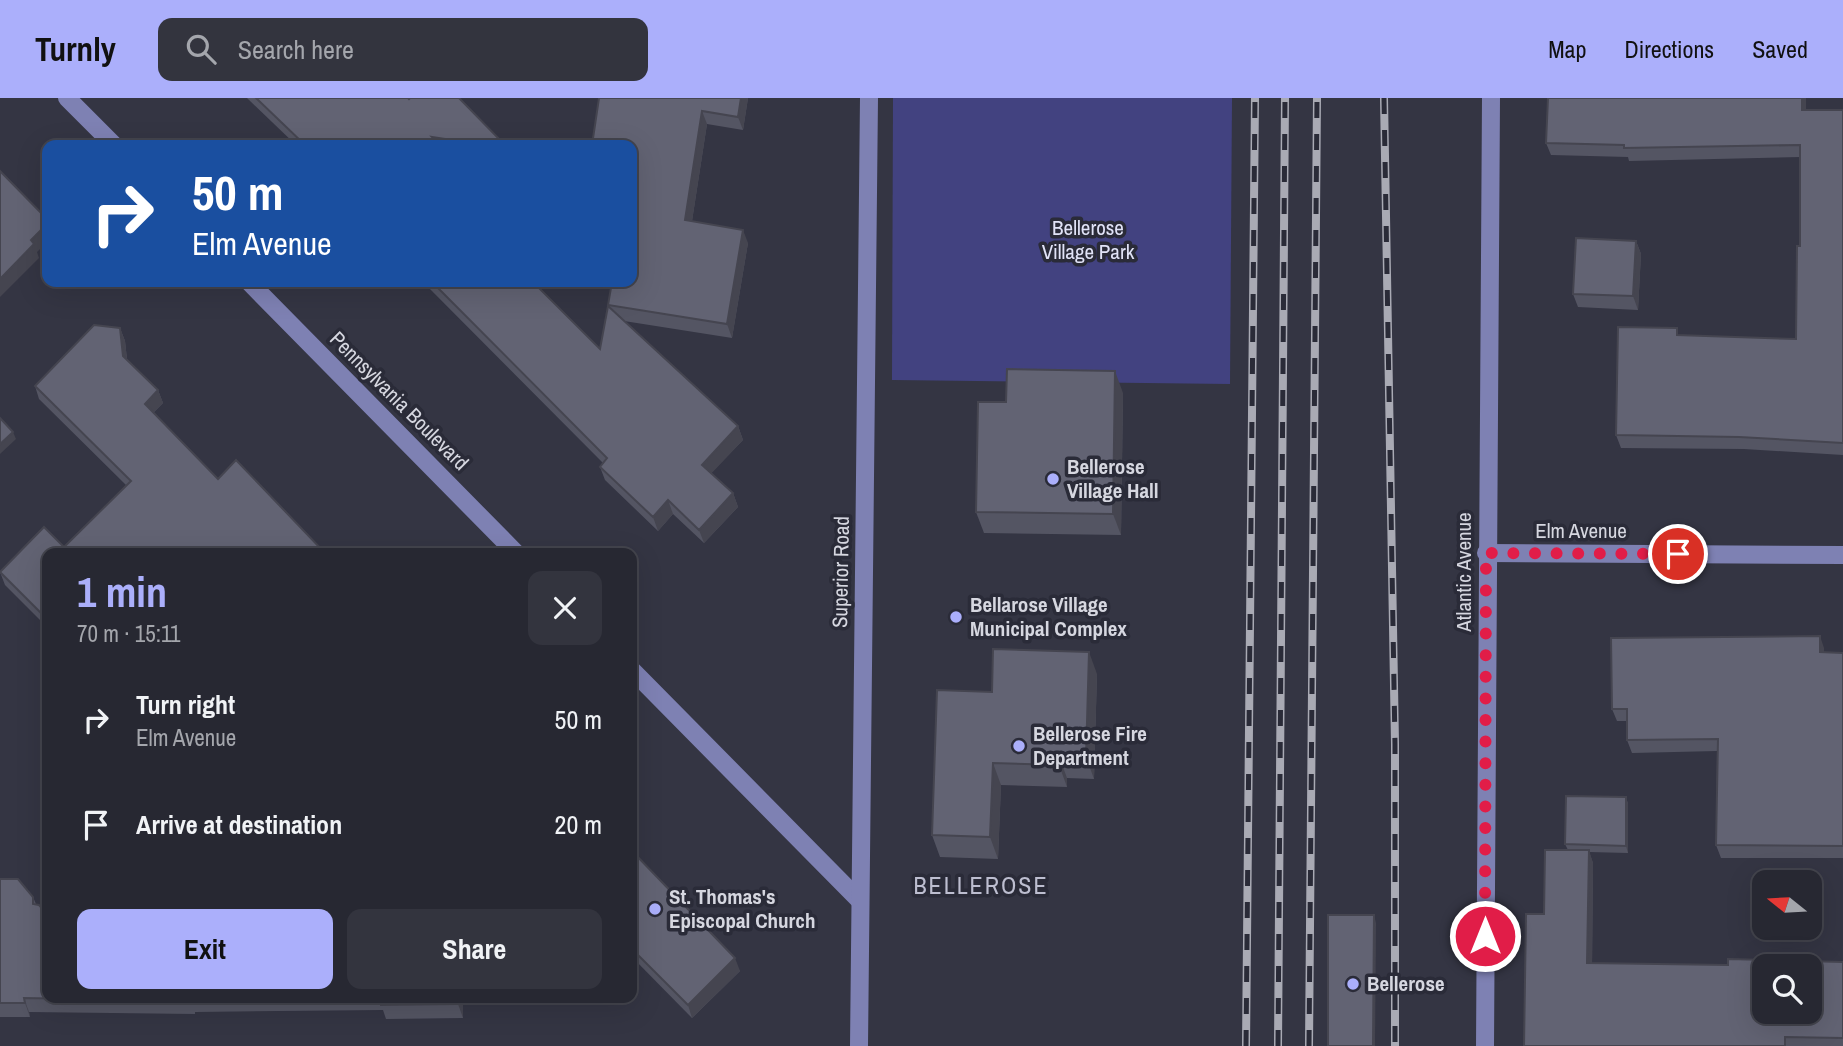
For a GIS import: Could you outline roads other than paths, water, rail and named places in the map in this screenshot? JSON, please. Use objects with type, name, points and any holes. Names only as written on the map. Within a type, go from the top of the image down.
[{"type":"street","points":[[67,98],[109,140]]},
{"type":"street","name":"Superior Road","points":[[859,1046],[869,98]]},
{"type":"street","name":"Atlantic Avenue","points":[[1485,1046],[1486,553],[1491,98]]},
{"type":"street","name":"Pennsylvania Boulevard","points":[[254,287],[511,548]]},
{"type":"street","name":"Elm Avenue","points":[[1486,553],[1843,555]]},
{"type":"street","points":[[637,675],[860,901]]},
{"type":"railway","points":[[1246,1046],[1255,98]]},
{"type":"railway","points":[[1278,1046],[1285,98]]},
{"type":"railway","points":[[1309,1046],[1317,98]]},
{"type":"railway","points":[[1384,98],[1395,744],[1395,1046]]},
{"type":"place","name":"Bellerose Village Hall","points":[[1053,479]]},
{"type":"place","name":"Bellarose Village Municipal Complex","points":[[956,617]]},
{"type":"place","name":"Bellerose Fire Department","points":[[1019,746]]},
{"type":"place","name":"St. Thomas's Episcopal Church","points":[[655,909]]},
{"type":"place","name":"Bellerose","points":[[1353,984]]},
{"type":"district","name":"BELLEROSE","points":[[981,886]]},
{"type":"park label","name":"Bellerose Village Park","points":[[1088,240]]}]
